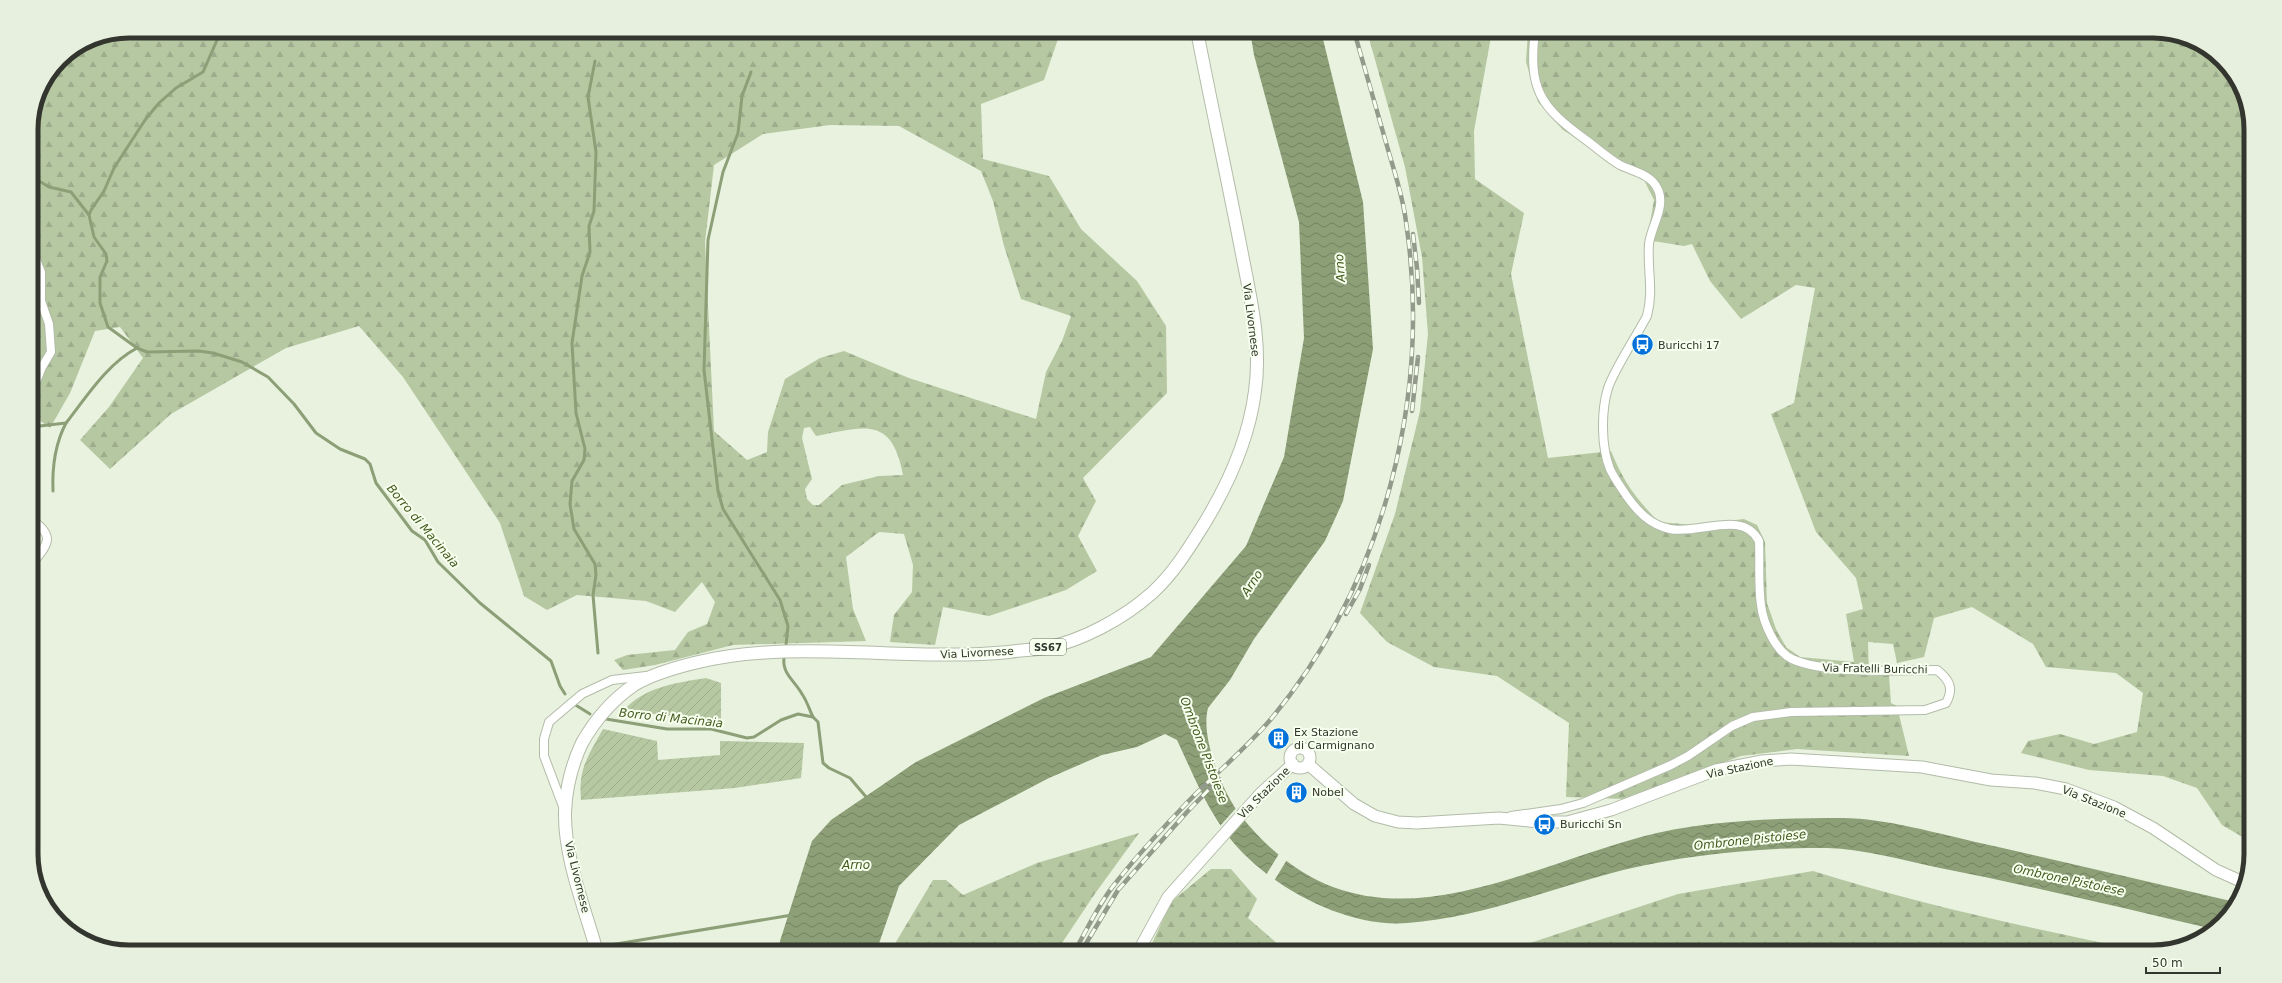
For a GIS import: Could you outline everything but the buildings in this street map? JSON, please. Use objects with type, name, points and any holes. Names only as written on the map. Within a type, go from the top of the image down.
[{"type":"main road","name":"Via Livornese","points":[[594,945],[568,846],[565,812],[570,778],[579,751],[591,727],[610,704],[636,684],[667,670],[712,658],[746,655],[836,653],[949,656],[1046,648],[1081,636],[1117,618],[1153,592],[1181,560],[1229,479],[1247,432],[1255,390],[1257,351],[1253,314],[1198,38]]},
{"type":"street","name":"Via Fratelli Buricchi","points":[[1499,818],[1561,809],[1583,803],[1671,765],[1688,756],[1732,726],[1753,717],[1791,712],[1925,710],[1946,703],[1951,695],[1950,685],[1946,676],[1937,670],[1818,668],[1791,659],[1782,651],[1765,619],[1761,605],[1759,541],[1755,532],[1741,525],[1728,524],[1691,530],[1671,530],[1655,525],[1634,506],[1618,484],[1607,457],[1605,402],[1608,388],[1648,311],[1652,294],[1650,243],[1656,226],[1660,194],[1656,185],[1644,175],[1620,164],[1554,116],[1542,99],[1534,78],[1532,64],[1534,38]]},
{"type":"street","points":[[38,265],[41,272],[41,301],[49,324],[51,352],[38,377]]},
{"type":"street","points":[[38,524],[46,530],[48,537],[46,546],[38,557]]},
{"type":"street","points":[[565,812],[544,756],[544,739],[549,722],[582,694],[612,680],[655,675]]},
{"type":"street","name":"Via Stazione","points":[[1299,748],[1305,749],[1309,753],[1310,759],[1308,764],[1300,768],[1293,764],[1290,756],[1293,751],[1299,748]]},
{"type":"street","name":"Via Stazione","points":[[1308,764],[1354,804],[1375,816],[1398,822],[1416,823],[1499,818],[1538,822],[1567,822],[1611,810],[1716,770],[1762,761],[1791,759],[1922,767],[1991,780],[2034,783],[2066,789],[2114,807],[2153,828],[2216,870],[2240,881]]},
{"type":"street","name":"Via Stazione","points":[[1142,945],[1168,897],[1261,793],[1293,764]]},
{"type":"green space","points":[[123,38],[1058,38],[1044,80],[981,104],[983,159],[1049,176],[1081,229],[1137,281],[1166,326],[1167,393],[1083,478],[1096,501],[1078,536],[1097,571],[1066,590],[989,616],[943,607],[935,645],[890,642],[894,615],[912,592],[913,565],[904,534],[879,532],[846,557],[853,609],[866,641],[733,645],[655,665],[623,670],[614,660],[627,655],[675,650],[688,632],[707,624],[715,602],[702,582],[675,612],[646,601],[577,595],[547,610],[524,596],[500,523],[403,377],[359,326],[286,348],[171,414],[110,469],[80,440],[109,407],[143,358],[120,327],[95,331],[70,393],[50,428],[38,419],[38,123],[41,105],[53,78],[78,53],[100,43]],"holes":[[[830,125],[899,126],[981,171],[993,201],[1004,246],[1021,299],[1071,316],[1062,341],[1046,372],[1036,419],[909,378],[844,351],[820,358],[785,379],[768,432],[767,452],[747,460],[714,431],[705,242],[714,165],[763,134]],[[810,427],[816,436],[862,429],[873,430],[883,434],[892,442],[898,456],[903,475],[879,476],[842,485],[819,505],[813,505],[807,499],[805,489],[812,479],[802,438],[804,428]]]},
{"type":"green space","points":[[1369,38],[1491,38],[1474,131],[1475,179],[1524,213],[1511,274],[1548,458],[1611,451],[1625,481],[1643,505],[1659,522],[1695,525],[1744,519],[1757,525],[1765,542],[1767,603],[1776,629],[1786,647],[1800,657],[1854,662],[1846,614],[1863,609],[1856,578],[1816,532],[1771,414],[1794,403],[1815,288],[1796,285],[1741,319],[1710,281],[1692,244],[1684,246],[1647,240],[1654,200],[1644,180],[1563,130],[1538,102],[1526,62],[1528,38],[2159,38],[2177,41],[2204,53],[2229,78],[2239,100],[2244,123],[2244,838],[2222,825],[2197,788],[2163,776],[2089,770],[2021,753],[2028,741],[2060,734],[2094,744],[2137,732],[2143,693],[2116,673],[2046,667],[2033,644],[1972,607],[1934,618],[1924,657],[1897,663],[1893,644],[1868,642],[1869,676],[1889,675],[1891,703],[1897,706],[1909,756],[1797,749],[1741,756],[1623,799],[1566,797],[1569,723],[1497,676],[1434,667],[1387,642],[1360,613],[1395,514],[1420,411],[1428,334],[1422,257],[1405,167]]},
{"type":"green space","points":[[706,678],[721,683],[721,721],[623,711],[640,696],[650,691],[672,684]]},
{"type":"green space","points":[[603,729],[657,741],[658,760],[720,755],[720,741],[804,743],[801,778],[735,788],[581,800],[580,789],[585,763]]},
{"type":"green space","points":[[1139,833],[1094,895],[1061,945],[894,945],[933,880],[946,880],[963,895],[1037,863]]},
{"type":"green space","points":[[1211,869],[1231,869],[1257,899],[1248,918],[1279,945],[1151,945],[1171,902]]},
{"type":"green space","points":[[1813,871],[1937,906],[2113,945],[1524,945],[1678,894]]},
{"type":"water","name":"Arno","points":[[1251,38],[1323,38],[1363,202],[1373,349],[1343,501],[1325,541],[1254,639],[1230,680],[1208,708],[1206,720],[1210,749],[1227,794],[1241,816],[1286,861],[1333,887],[1381,898],[1431,897],[1482,887],[1641,837],[1665,831],[1741,821],[1843,818],[1876,821],[1912,827],[2231,901],[2225,910],[2207,928],[1884,855],[1855,850],[1802,848],[1724,853],[1672,860],[1596,877],[1489,909],[1462,915],[1407,923],[1383,923],[1333,911],[1308,900],[1263,871],[1244,854],[1220,825],[1200,789],[1177,740],[1165,734],[1137,747],[1102,755],[1049,778],[959,825],[899,886],[878,945],[780,945],[812,841],[831,820],[916,762],[1044,698],[1151,657],[1246,546],[1284,457],[1304,338],[1299,222],[1254,55]]},
{"type":"pier","points":[[1237,807],[1246,819],[1228,839],[1219,827]]},
{"type":"pier","points":[[1280,852],[1288,858],[1274,881],[1266,875]]},
{"type":"waterway","points":[[89,215],[104,191],[114,168],[145,120],[159,103],[176,88],[203,72],[218,38]]},
{"type":"waterway","points":[[595,61],[588,97],[596,152],[594,211],[589,226],[590,252],[582,276],[572,343],[576,413],[585,449],[584,460],[572,481],[570,504],[574,529],[595,564],[596,575],[593,595],[598,653]]},
{"type":"waterway","points":[[751,72],[742,96],[738,133],[723,172],[708,240],[704,370],[718,491],[723,509],[780,600],[788,626],[786,645]]},
{"type":"waterway","name":"Borro di Macinaia","points":[[38,180],[49,187],[71,192],[89,215],[94,237],[106,254],[107,261],[100,277],[100,303],[108,327],[137,348],[147,352],[199,351],[213,353],[242,362],[268,377],[294,404],[316,433],[340,449],[365,459],[370,464],[376,483],[412,531],[425,540],[438,562],[480,603],[551,661],[560,686],[565,694]]},
{"type":"waterway","points":[[38,426],[66,423],[98,381],[116,363],[137,348]]},
{"type":"waterway","points":[[53,491],[55,456],[59,439],[66,423]]},
{"type":"waterway","points":[[784,658],[785,669],[807,702],[813,717]]},
{"type":"waterway","name":"Borro di Macinaia","points":[[574,704],[590,714]]},
{"type":"waterway","name":"Borro di Macinaia","points":[[606,719],[667,729],[711,729],[747,738],[754,737],[781,720],[798,714],[813,717],[818,722],[823,763],[829,768],[850,778],[867,798]]},
{"type":"waterway","points":[[610,945],[792,915]]},
{"type":"railway","points":[[1078,945],[1108,893],[1122,875],[1147,845],[1183,807],[1261,731],[1310,666],[1343,608],[1370,548],[1391,484],[1405,419],[1412,354],[1412,287],[1403,203],[1356,38]]},
{"type":"railway","points":[[1413,234],[1419,303]]},
{"type":"railway","points":[[1412,411],[1418,357]]},
{"type":"railway","points":[[1346,614],[1360,589],[1369,565]]},
{"type":"railway","points":[[1085,945],[1118,890],[1187,812],[1219,779]]},
{"type":"place","name":"Buricchi 17","points":[[1642,345]]},
{"type":"place","name":"Ex Stazione di Carmignano","points":[[1279,738]]},
{"type":"place","name":"Nobel","points":[[1296,792]]},
{"type":"place","name":"Buricchi Sn","points":[[1544,824]]},
{"type":"water label","name":"Ombrone Pistoiese","points":[[1204,750]]},
{"type":"water label","name":"Ombrone Pistoiese","points":[[1750,840]]},
{"type":"water label","name":"Ombrone Pistoiese","points":[[2069,880]]}]
